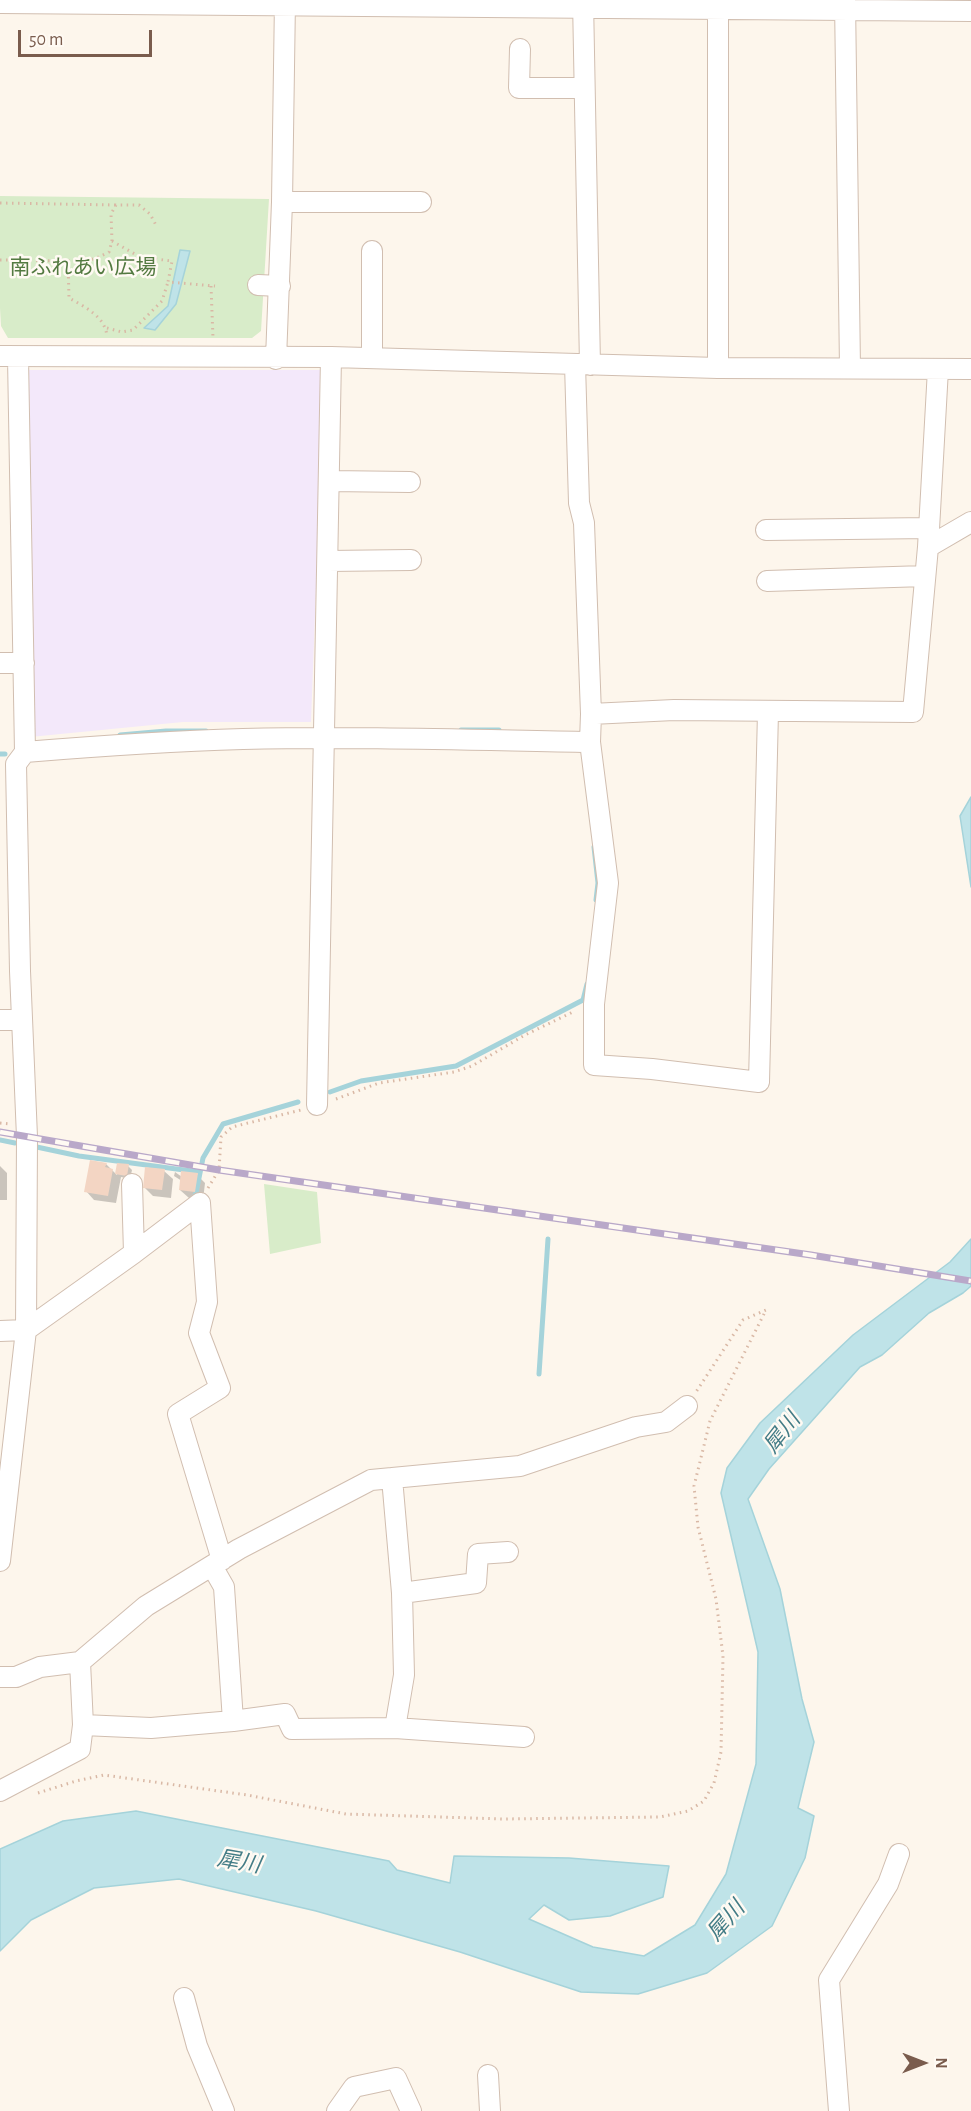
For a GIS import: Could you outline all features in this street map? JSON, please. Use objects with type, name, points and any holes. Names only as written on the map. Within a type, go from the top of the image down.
[{"type":"street","points":[[276,359],[280,286],[285,2]]},
{"type":"street","points":[[0,3],[845,5],[971,11]]},
{"type":"street","points":[[583,4],[583,364],[579,503],[584,523],[590,742],[608,883],[594,1004],[594,1065],[652,1069],[759,1082],[768,712]]},
{"type":"street","points":[[718,4],[718,368]]},
{"type":"street","points":[[845,5],[850,368]]},
{"type":"street","points":[[519,49],[519,88],[584,88]]},
{"type":"street","points":[[282,202],[421,202]]},
{"type":"street","points":[[372,251],[372,358]]},
{"type":"street","points":[[258,285],[280,286]]},
{"type":"street","points":[[0,1561],[26,1330],[27,1137],[14,760],[24,663],[9,357],[213,356],[276,359],[331,357],[718,368],[971,369]]},
{"type":"street","points":[[317,1106],[331,357]]},
{"type":"street","points":[[591,714],[674,710],[913,712],[928,538],[938,369]]},
{"type":"street","points":[[329,481],[410,482]]},
{"type":"street","points":[[766,530],[928,538],[971,522]]},
{"type":"street","points":[[328,561],[411,560]]},
{"type":"street","points":[[767,581],[925,576]]},
{"type":"street","points":[[0,663],[24,663]]},
{"type":"street","points":[[14,760],[149,743],[324,738],[590,742]]},
{"type":"street","points":[[0,1020],[22,1020]]},
{"type":"street","points":[[132,1184],[134,1253]]},
{"type":"street","points":[[0,1331],[26,1330],[200,1203]]},
{"type":"street","points":[[200,1203],[207,1302],[199,1333],[219,1388],[178,1414],[224,1587],[233,1721]]},
{"type":"street","points":[[0,1677],[16,1677],[40,1667],[80,1662],[146,1606],[217,1563],[371,1480],[519,1466],[636,1427],[666,1422],[687,1406]]},
{"type":"street","points":[[392,1478],[402,1593],[404,1675],[395,1728]]},
{"type":"street","points":[[402,1593],[476,1583],[478,1554],[508,1552]]},
{"type":"street","points":[[0,1791],[80,1749],[83,1725],[80,1662]]},
{"type":"street","points":[[83,1725],[152,1728],[285,1714],[292,1729],[395,1728],[524,1737]]},
{"type":"street","points":[[839,2111],[829,1980],[888,1884],[899,1854]]},
{"type":"street","points":[[184,1998],[197,2046],[224,2111]]},
{"type":"street","points":[[488,2075],[490,2111]]},
{"type":"street","points":[[337,2111],[354,2087],[396,2078],[411,2111]]},
{"type":"path","points":[[0,203],[139,205],[150,214],[157,227]]},
{"type":"path","points":[[0,260],[88,262],[101,257],[109,252],[112,241],[111,214],[116,205]]},
{"type":"path","points":[[68,261],[69,298],[93,313],[106,328],[122,332],[133,330],[162,301],[172,261],[140,257],[112,241]]},
{"type":"path","points":[[168,282],[213,286],[213,356]]},
{"type":"path","points":[[106,328],[107,358]]},
{"type":"path","points":[[200,1203],[219,1170],[221,1137],[232,1127],[317,1106],[379,1083],[454,1072],[472,1066],[564,1015],[594,1004]]},
{"type":"path","points":[[36,1794],[104,1775],[248,1795],[346,1814],[503,1819],[660,1817],[688,1811],[704,1801],[714,1783],[720,1752],[723,1656],[716,1599],[698,1527],[694,1486],[710,1421],[766,1310],[743,1320],[687,1406]]},
{"type":"shaded area","points":[[25,370],[324,370],[311,722],[183,722],[30,737]]},
{"type":"green space","name":"南ふれあい広場","points":[[0,196],[269,199],[261,331],[252,338],[8,338],[1,326]]},
{"type":"green space","points":[[264,1184],[317,1192],[321,1243],[270,1254]]},
{"type":"water","points":[[180,250],[190,251],[176,304],[155,330],[144,328],[168,306]]},
{"type":"water","points":[[971,797],[971,887],[960,816]]},
{"type":"water","name":"犀川","points":[[971,1239],[971,1286],[929,1313],[882,1355],[860,1367],[769,1469],[748,1499],[780,1589],[802,1699],[814,1742],[798,1808],[814,1816],[805,1858],[772,1926],[707,1973],[638,1994],[581,1992],[460,1952],[316,1911],[179,1879],[94,1888],[31,1920],[0,1951],[0,1849],[63,1821],[136,1811],[389,1861],[397,1870],[450,1883],[454,1856],[569,1858],[669,1866],[663,1897],[610,1916],[569,1920],[544,1905],[529,1919],[593,1947],[644,1956],[695,1925],[726,1874],[756,1764],[758,1652],[721,1493],[727,1468],[760,1423],[853,1335],[950,1262]]},
{"type":"building","points":[[90,1160],[107,1163],[105,1167],[113,1169],[108,1196],[84,1192]]},
{"type":"building","points":[[117,1163],[129,1164],[127,1176],[115,1174]]},
{"type":"building","points":[[145,1167],[165,1169],[162,1190],[143,1188]]},
{"type":"building","points":[[181,1171],[198,1173],[195,1192],[179,1190]]},
{"type":"waterway","points":[[461,730],[499,730]]},
{"type":"waterway","points":[[120,735],[166,731],[206,731]]},
{"type":"waterway","points":[[0,754],[5,754]]},
{"type":"waterway","points":[[594,847],[598,883],[596,900]]},
{"type":"waterway","points":[[330,1092],[361,1081],[456,1066],[583,1000],[587,984]]},
{"type":"waterway","points":[[193,1200],[203,1158],[223,1124],[298,1102]]},
{"type":"waterway","points":[[0,1140],[15,1143]]},
{"type":"waterway","points":[[32,1146],[79,1156],[199,1172]]},
{"type":"waterway","points":[[539,1374],[548,1239]]},
{"type":"railway","points":[[0,1132],[219,1170],[811,1255],[971,1281]]}]
